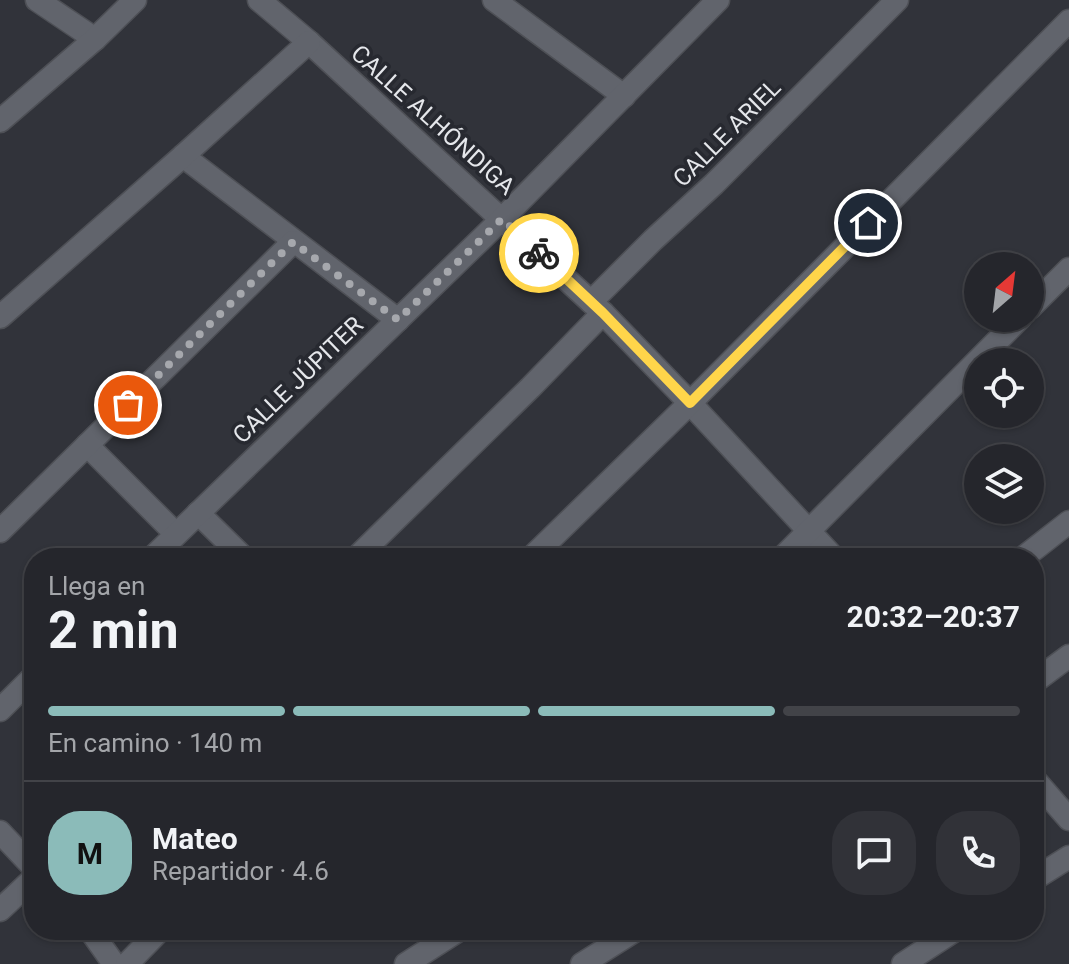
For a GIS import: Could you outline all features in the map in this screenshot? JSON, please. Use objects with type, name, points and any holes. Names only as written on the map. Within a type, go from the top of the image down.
[{"type":"street","points":[[37,0],[95,39]]},
{"type":"street","points":[[0,121],[135,0]]},
{"type":"street","name":"CALLE ALHÓNDIGA","points":[[259,0],[309,42],[597,307],[825,548]]},
{"type":"street","points":[[494,0],[624,96]]},
{"type":"street","name":"CALLE JÚPITER","points":[[162,548],[502,219],[718,0]]},
{"type":"street","name":"CALLE ARIEL","points":[[366,548],[520,398],[653,240],[714,184],[897,0]]},
{"type":"street","points":[[541,548],[690,403],[1069,21]]},
{"type":"street","points":[[0,317],[309,42]]},
{"type":"street","points":[[183,156],[398,320]]},
{"type":"street","points":[[0,531],[293,242]]},
{"type":"street","points":[[1044,294],[1069,269]]},
{"type":"street","points":[[792,548],[1006,332]]},
{"type":"street","points":[[87,445],[176,534]]},
{"type":"street","points":[[198,513],[234,548]]},
{"type":"street","points":[[1036,548],[1069,522]]},
{"type":"street","points":[[1044,675],[1069,656]]},
{"type":"street","points":[[0,710],[24,686]]},
{"type":"street","points":[[1044,790],[1069,819]]},
{"type":"street","points":[[0,832],[24,857]]},
{"type":"street","points":[[1044,873],[1069,857]]},
{"type":"street","points":[[0,910],[24,887]]},
{"type":"street","points":[[97,940],[114,964]]},
{"type":"street","points":[[127,964],[150,940]]},
{"type":"street","points":[[406,964],[443,940]]},
{"type":"street","points":[[582,964],[620,940]]},
{"type":"street","points":[[903,964],[940,940]]},
{"type":"way so far","points":[[128,405],[293,242],[398,320],[502,219],[539,253]]},
{"type":"route","points":[[539,253],[603,313],[690,403],[868,223]]}]
